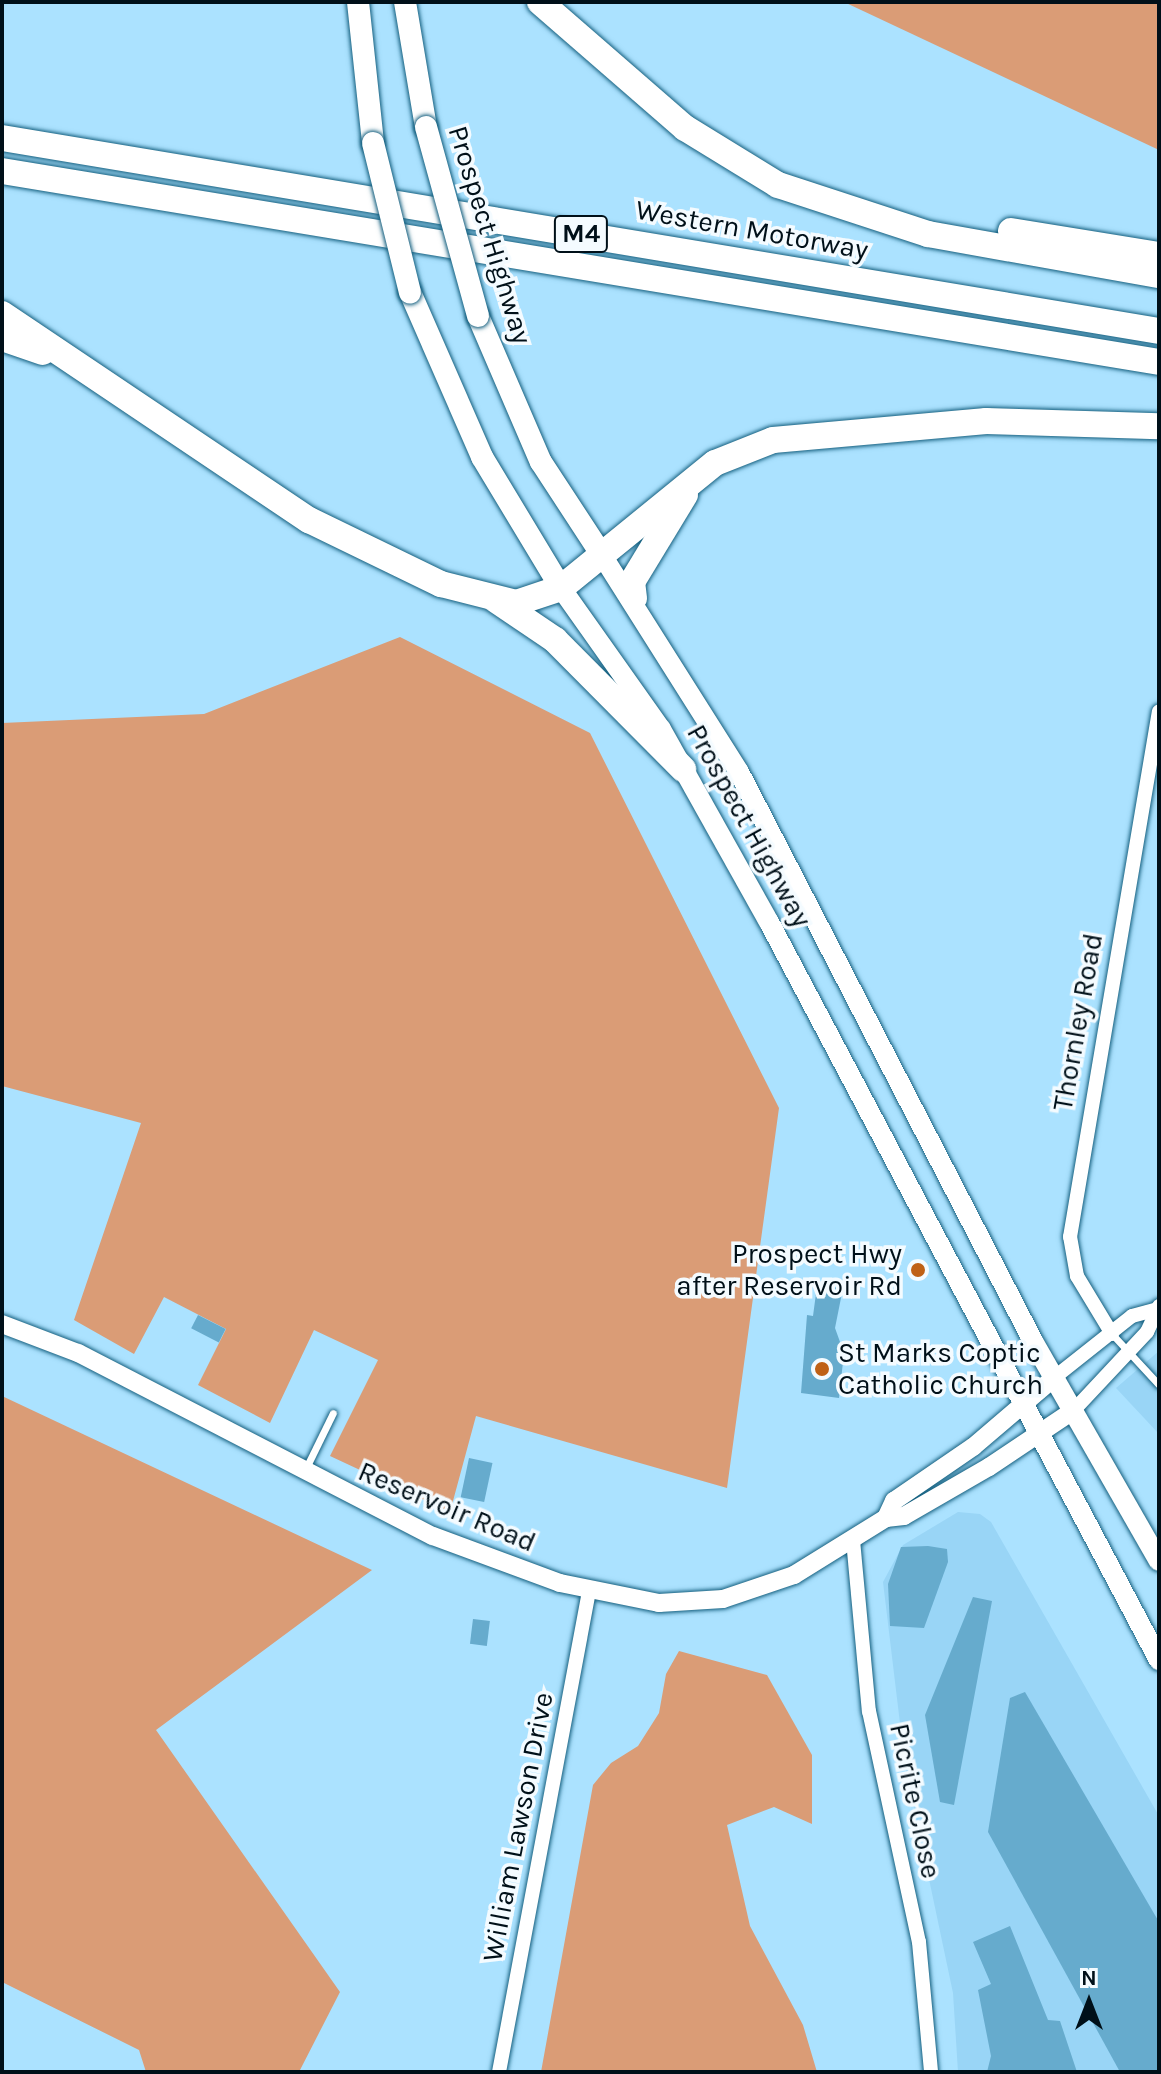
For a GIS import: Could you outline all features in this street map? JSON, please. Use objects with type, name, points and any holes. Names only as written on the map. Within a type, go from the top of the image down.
[{"type":"highway","points":[[540,2],[685,128],[736,160],[822,204],[928,234],[1159,275]]},
{"type":"highway","name":"Western Motorway","points":[[2,138],[1159,331]]},
{"type":"highway","name":"M4","points":[[2,171],[1159,362]]},
{"type":"highway","points":[[928,234],[976,225],[1159,255]]},
{"type":"highway","points":[[2,314],[309,520],[441,584],[495,600],[530,601],[561,588],[600,552],[740,449],[815,433],[986,421],[1159,426]]},
{"type":"highway","points":[[2,338],[80,365]]},
{"type":"highway","points":[[634,598],[632,582],[693,482]]},
{"type":"highway","points":[[495,600],[555,640],[683,769]]},
{"type":"main road","name":"Prospect Highway","points":[[358,2],[373,143],[410,292],[482,457],[561,588],[683,769],[1037,1438],[1159,1660]]},
{"type":"main road","name":"Prospect Highway","points":[[405,2],[426,127],[478,316],[541,462],[634,598],[788,862],[1055,1377],[1159,1561]]},
{"type":"street","name":"Thornley Road","points":[[1112,1334],[1077,1276],[1070,1237],[1159,711]]},
{"type":"street","name":"Reservoir Road","points":[[886,1518],[894,1501],[1021,1406],[1132,1316],[1157,1308]]},
{"type":"street","name":"Reservoir Road","points":[[2,1324],[90,1359],[303,1474],[433,1536],[589,1592],[659,1603],[723,1599],[794,1575],[886,1518],[904,1516],[1037,1438],[1074,1410],[1147,1332],[1157,1308]]},
{"type":"street","name":"Picrite Close","points":[[853,1540],[869,1711],[919,1942],[931,2072]]},
{"type":"street","name":"William Lawson Drive","points":[[499,2072],[589,1592]]},
{"type":"lane","points":[[1112,1334],[1159,1385]]},
{"type":"lane","points":[[303,1474],[333,1413]]},
{"type":"shaded area","points":[[844,2],[1159,2],[1159,150]]},
{"type":"shaded area","points":[[400,637],[590,733],[779,1108],[727,1488],[476,1416],[450,1512],[330,1456],[378,1360],[314,1330],[270,1423],[198,1385],[226,1329],[164,1297],[134,1354],[74,1320],[141,1123],[2,1086],[2,723],[204,714]]},
{"type":"shaded area","points":[[1159,1351],[1159,1434],[1116,1388]]},
{"type":"shaded area","points":[[2,1396],[372,1570],[156,1730],[340,1992],[299,2072],[146,2072],[139,2050],[2,1982]]},
{"type":"shaded area","points":[[958,1512],[980,1514],[991,1522],[1159,1816],[1159,2072],[958,2072],[953,1993],[905,1765],[883,1582],[903,1545]]},
{"type":"shaded area","points":[[679,1651],[767,1675],[812,1755],[812,1824],[774,1807],[727,1825],[750,1926],[803,2025],[817,2072],[541,2072],[593,1785],[611,1763],[638,1746],[659,1713],[666,1674]]},
{"type":"building","name":"St Marks Coptic Catholic Church","points":[[817,1286],[843,1288],[835,1328],[844,1353],[839,1398],[801,1393],[807,1315],[813,1316]]},
{"type":"building","points":[[198,1315],[226,1329],[219,1342],[191,1328]]},
{"type":"building","points":[[469,1458],[492,1463],[484,1502],[461,1497]]},
{"type":"building","points":[[901,1547],[947,1549],[948,1562],[924,1628],[890,1626],[888,1584]]},
{"type":"building","points":[[973,1597],[992,1601],[954,1805],[940,1802],[925,1715]]},
{"type":"building","points":[[473,1619],[490,1621],[487,1646],[470,1644]]},
{"type":"building","points":[[1025,1692],[1159,1922],[1159,2072],[1120,2072],[988,1832],[1010,1698]]},
{"type":"building","points":[[1010,1926],[1048,2020],[1060,2021],[1077,2072],[987,2072],[991,2056],[978,1990],[991,1984],[973,1942]]},
{"type":"place","name":"Prospect Hwy after Reservoir Rd","points":[[918,1270]]},
{"type":"place","name":"St Marks Coptic Catholic Church","points":[[822,1369]]}]
